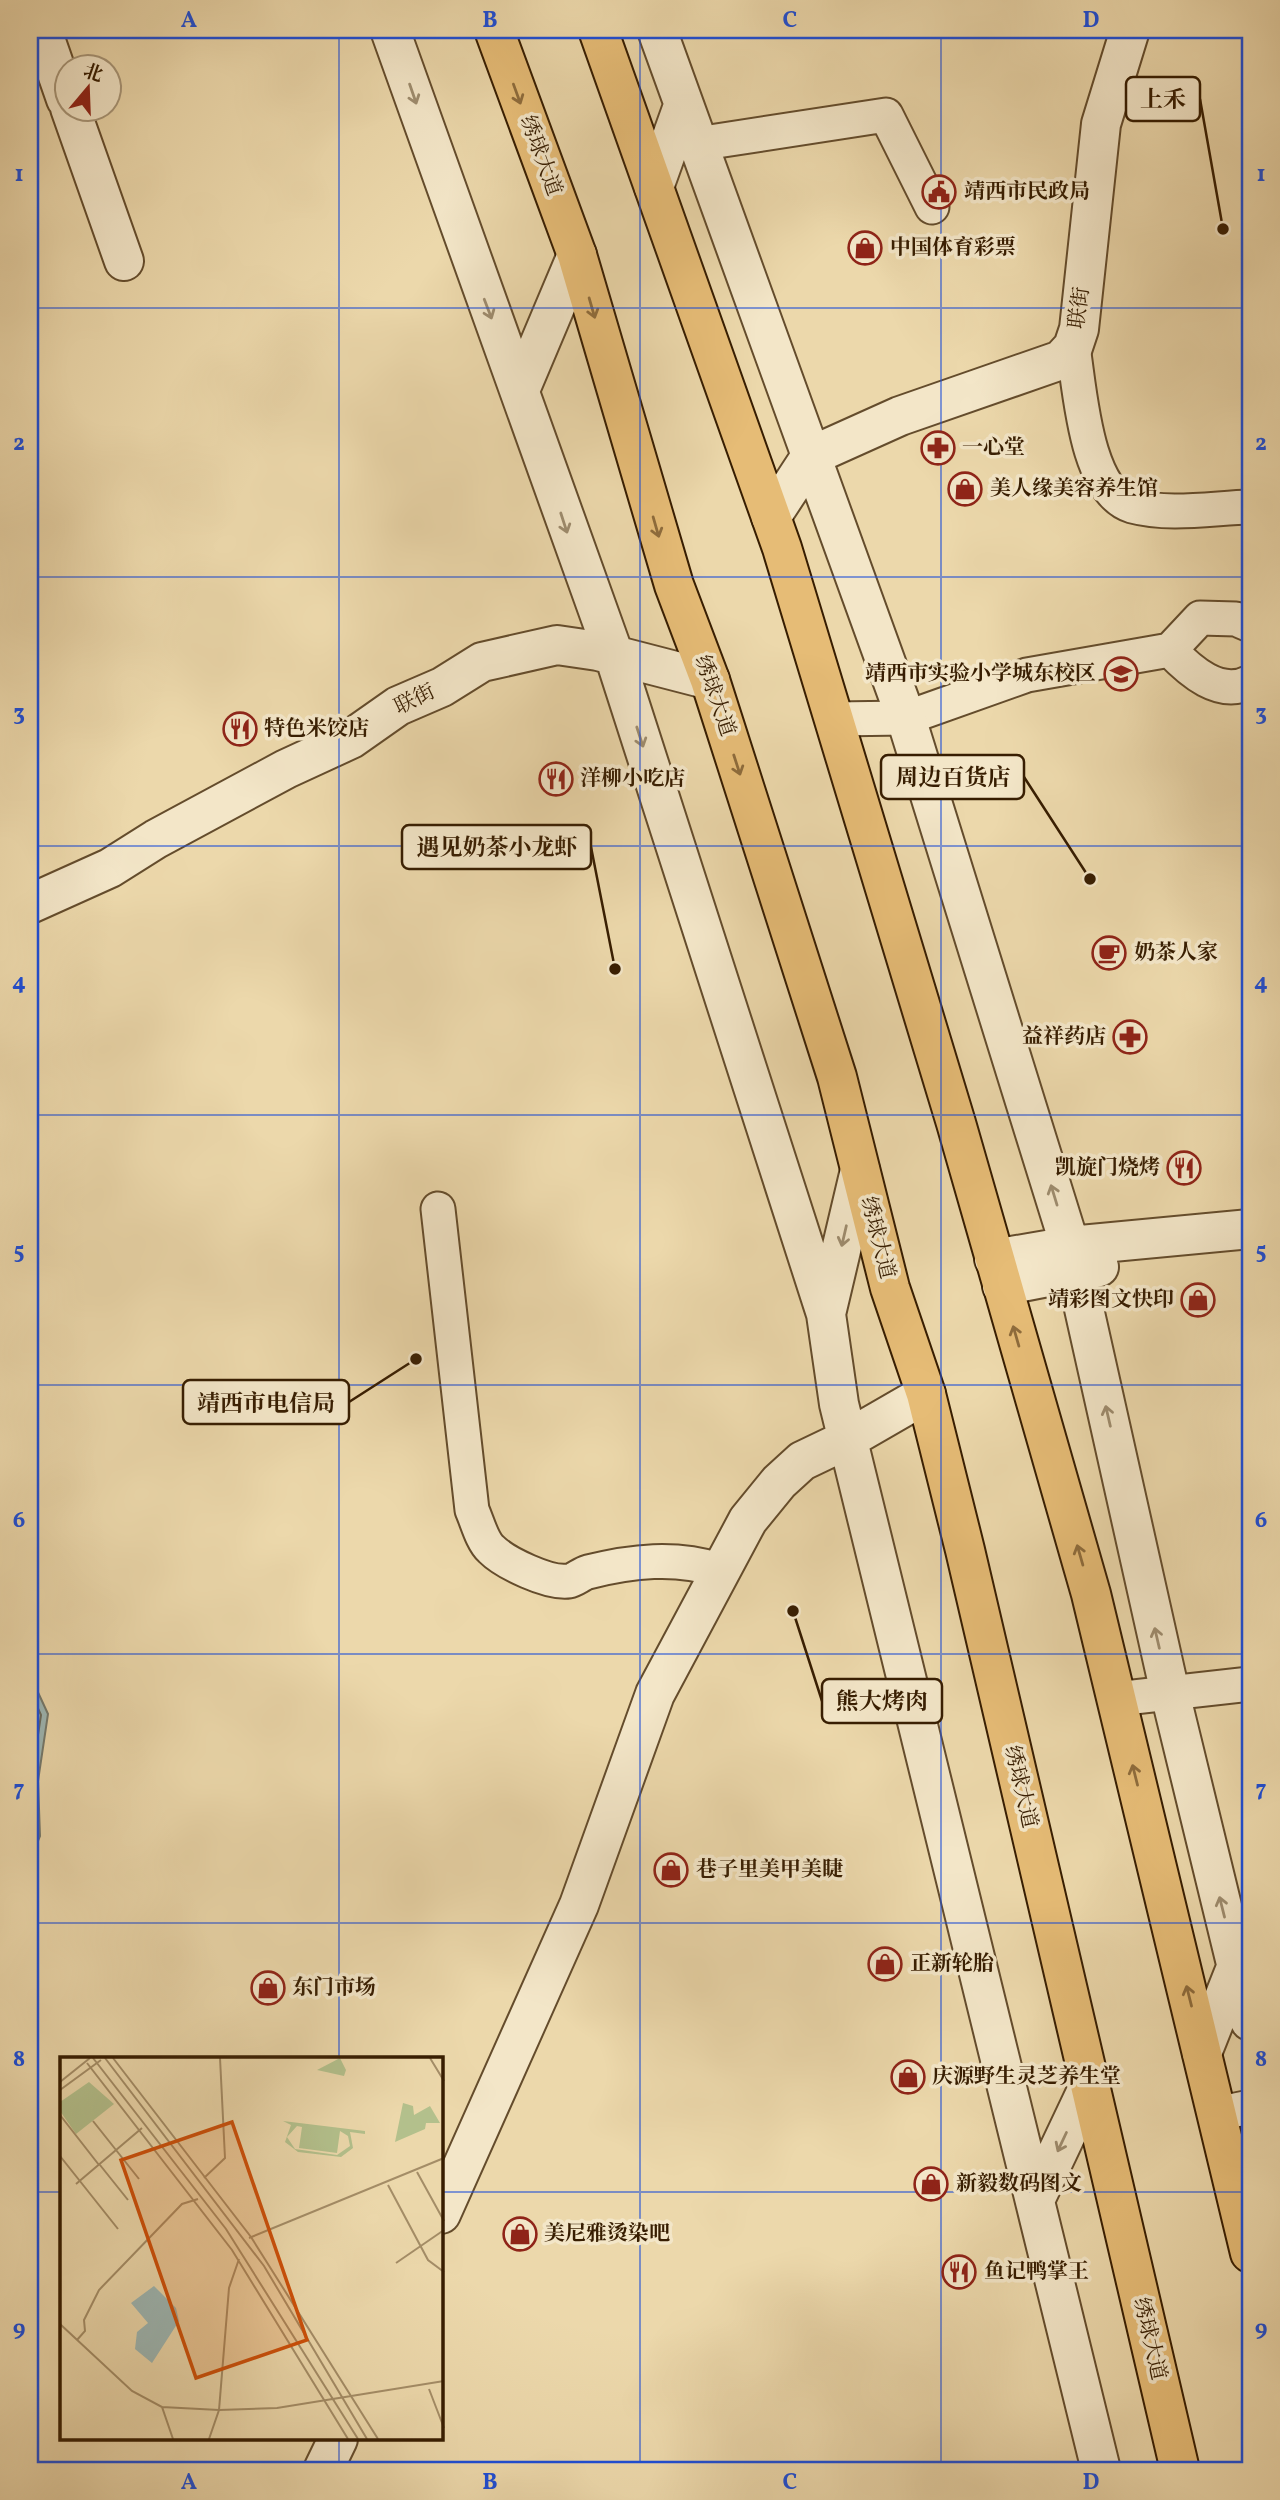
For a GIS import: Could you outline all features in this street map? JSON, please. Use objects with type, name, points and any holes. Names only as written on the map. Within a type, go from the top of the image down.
[{"type":"main road","name":"绣球大道","points":[[494,30],[577,255],[674,585],[710,680],[837,1077],[890,1288],[926,1394],[1180,2470]]},
{"type":"main road","points":[[598,30],[771,517],[834,719],[998,1272],[1091,1594],[1202,2053],[1233,2111],[1250,2253]]},
{"type":"street","points":[[42,30],[52,59]]},
{"type":"street","points":[[390,30],[614,655],[826,1314],[839,1404],[1101,2470]]},
{"type":"street","points":[[657,30],[906,718],[1072,1258],[1170,1693],[1250,2021]]},
{"type":"street","name":"联街","points":[[811,456],[900,416],[1061,360],[1073,347],[1079,329],[1101,124],[1130,30]]},
{"type":"street","points":[[654,187],[683,106]]},
{"type":"street","points":[[75,122],[124,261]]},
{"type":"street","points":[[520,390],[577,255]]},
{"type":"street","points":[[771,517],[811,456]]},
{"type":"street","name":"联街","points":[[30,904],[110,869],[156,839],[286,769],[351,739],[398,706],[442,687],[481,662],[557,645],[614,655],[710,680]]},
{"type":"street","points":[[826,1314],[860,1170]]},
{"type":"street","points":[[998,1272],[1250,1229]]},
{"type":"street","points":[[1072,1258],[1145,1258],[1250,1248]]},
{"type":"street","points":[[443,2210],[467,2163],[579,1905],[655,1694],[748,1520],[779,1482],[802,1461],[848,1439],[926,1394]]},
{"type":"street","points":[[1202,2053],[1237,1965]]},
{"type":"street","points":[[1035,2200],[1090,2084]]},
{"type":"street","points":[[323,2470],[338,2440]]},
{"type":"lane","points":[[697,145],[886,115],[932,207]]},
{"type":"lane","points":[[1073,347],[1098,471],[1111,494],[1131,505],[1163,510],[1250,507]]},
{"type":"lane","points":[[834,719],[906,718],[1027,675],[1170,650],[1200,618],[1236,619],[1250,625]]},
{"type":"lane","points":[[1170,650],[1193,675],[1217,684],[1240,687],[1250,682]]},
{"type":"lane","points":[[438,1209],[472,1510],[490,1549],[548,1579],[570,1581],[583,1573],[633,1562],[693,1562],[719,1570]]},
{"type":"lane","points":[[1116,1699],[1250,1684]]},
{"type":"water","points":[[30,1675],[48,1714],[38,1781],[40,1836],[30,1860]]},
{"type":"place","name":"靖西市民政局","points":[[939,192]]},
{"type":"place","name":"上禾","points":[[1223,229]]},
{"type":"place","name":"中国体育彩票","points":[[865,248]]},
{"type":"place","name":"一心堂","points":[[938,448]]},
{"type":"place","name":"美人缘美容养生馆","points":[[965,489]]},
{"type":"place","name":"靖西市实验小学城东校区","points":[[1121,674]]},
{"type":"place","name":"特色米饺店","points":[[240,729]]},
{"type":"place","name":"洋柳小吃店","points":[[556,779]]},
{"type":"place","name":"周边百货店","points":[[1090,879]]},
{"type":"place","name":"奶茶人家","points":[[1109,953]]},
{"type":"place","name":"遇见奶茶小龙虾","points":[[615,969]]},
{"type":"place","name":"益祥药店","points":[[1130,1037]]},
{"type":"place","name":"凯旋门烧烤","points":[[1184,1168]]},
{"type":"place","name":"靖彩图文快印","points":[[1198,1300]]},
{"type":"place","name":"靖西市电信局","points":[[416,1359]]},
{"type":"place","name":"熊大烤肉","points":[[793,1611]]},
{"type":"place","name":"巷子里美甲美睫","points":[[671,1870]]},
{"type":"place","name":"正新轮胎","points":[[885,1964]]},
{"type":"place","name":"东门市场","points":[[268,1988]]},
{"type":"place","name":"庆源野生灵芝养生堂","points":[[908,2077]]},
{"type":"place","name":"新毅数码图文","points":[[931,2184]]},
{"type":"place","name":"美尼雅烫染吧","points":[[520,2234]]},
{"type":"place","name":"鱼记鸭掌王","points":[[959,2272]]}]
